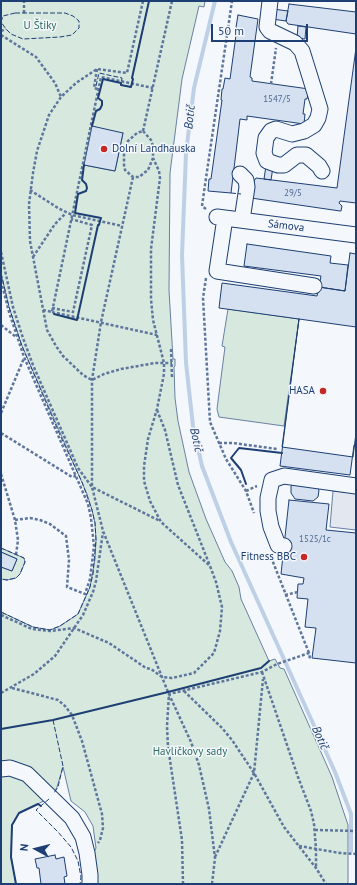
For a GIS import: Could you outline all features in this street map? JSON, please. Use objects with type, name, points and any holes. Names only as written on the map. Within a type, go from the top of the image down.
[{"type":"street","points":[[270,1],[267,27],[270,31],[295,43],[302,51],[320,109],[318,118],[314,125],[304,131],[292,134],[276,129],[271,131],[264,144],[264,153],[267,161],[278,166],[284,165],[297,155],[306,155],[320,166],[322,171]]},
{"type":"street","points":[[240,174],[246,180],[247,187],[242,220]]},
{"type":"street","name":"Sámova","points":[[221,218],[356,235]]},
{"type":"street","points":[[221,218],[218,271],[314,286]]},
{"type":"street","points":[[284,546],[278,545],[271,527],[268,511],[268,498],[272,480],[284,476],[356,486]]},
{"type":"street","points":[[1,769],[10,768],[28,774],[72,818],[83,836],[87,853],[90,884]]},
{"type":"path","points":[[24,1],[24,13]]},
{"type":"path","points":[[92,380],[63,356],[47,330],[33,258],[29,225],[30,190],[37,151],[44,128],[49,116],[61,98],[76,83],[97,70],[127,73],[143,1]]},
{"type":"path","points":[[144,132],[172,1]]},
{"type":"path","points":[[221,218],[202,206],[232,1]]},
{"type":"path","points":[[1,31],[6,29]]},
{"type":"path","points":[[271,84],[278,34]]},
{"type":"path","points":[[1,35],[36,57],[55,83],[61,98]]},
{"type":"path","points":[[97,70],[94,88],[98,89]]},
{"type":"path","points":[[52,312],[101,77],[153,88]]},
{"type":"path","points":[[144,132],[151,140],[153,146],[153,158],[148,170],[139,177],[133,177],[125,170],[124,153],[128,140],[137,133],[144,132]]},
{"type":"path","points":[[153,158],[159,171],[160,178],[151,249],[152,308],[164,363],[164,374],[157,409],[148,439],[144,466],[144,481],[150,501],[161,522]]},
{"type":"path","points":[[133,177],[101,322],[92,380],[92,487],[103,531],[169,694],[191,742],[199,765],[209,809],[215,858],[212,884]]},
{"type":"path","points":[[30,190],[72,215],[122,226]]},
{"type":"path","points":[[33,258],[55,224],[66,212]]},
{"type":"path","points":[[52,308],[73,312],[92,225],[71,219]]},
{"type":"path","points":[[1,252],[13,307],[33,365],[78,468],[92,487],[161,522],[210,566]]},
{"type":"path","points":[[207,276],[203,298],[210,422],[226,459],[246,491],[254,513]]},
{"type":"path","points":[[1,281],[16,337],[24,358],[88,504],[93,532],[93,562],[85,594],[67,587],[69,560],[66,536],[40,520],[30,518],[15,520]]},
{"type":"path","points":[[43,310],[157,335]]},
{"type":"path","points":[[1,325],[16,337]]},
{"type":"path","points":[[171,349],[172,378]]},
{"type":"path","points":[[1,413],[24,358]]},
{"type":"path","points":[[92,380],[104,374],[121,369],[172,363]]},
{"type":"path","points":[[1,615],[32,629],[50,631],[74,628],[109,644],[162,677],[172,678],[194,673],[214,653],[220,631],[222,607],[216,582],[178,485],[165,430],[157,409]]},
{"type":"path","points":[[1,433],[72,477],[76,476]]},
{"type":"path","points":[[219,443],[233,443],[277,449]]},
{"type":"path","points":[[1,474],[15,520],[18,540],[16,555]]},
{"type":"path","points":[[1,693],[34,674],[55,656],[83,615],[93,592],[103,531]]},
{"type":"path","points":[[268,550],[310,659]]},
{"type":"path","points":[[285,595],[298,592]]},
{"type":"path","points":[[169,694],[262,672],[296,656],[308,653]]},
{"type":"path","points":[[262,672],[311,811],[315,830],[316,868]]},
{"type":"path","points":[[215,858],[254,773],[263,677]]},
{"type":"path","points":[[12,688],[58,700],[65,706],[72,716],[82,741],[102,814],[103,828],[100,840],[87,853]]},
{"type":"path","points":[[183,691],[222,728],[232,740],[254,773],[284,827],[316,868],[326,884]]},
{"type":"path","points":[[169,694],[167,726],[168,748],[182,834],[183,884]]},
{"type":"path","points":[[315,830],[356,831]]},
{"type":"path","points":[[299,846],[340,854],[356,854]]},
{"type":"green space","name":"Havlíčkovy sady","points":[[1,1],[205,1],[204,7],[199,6],[182,79],[170,173],[169,290],[173,359],[175,359],[175,398],[178,421],[189,472],[206,519],[225,562],[232,571],[239,587],[241,599],[269,661],[275,659],[280,668],[284,669],[332,777],[348,825],[347,884],[96,884],[92,857],[96,848],[93,826],[85,812],[71,801],[63,767],[57,787],[52,797],[19,813],[12,825],[11,857],[16,884],[1,884],[1,612],[33,627],[50,630],[60,626],[78,614],[90,587],[95,559],[96,540],[95,523],[87,494],[22,346],[9,307],[1,273]],"holes":[[[123,133],[115,171],[84,165]]]},
{"type":"green space","points":[[228,309],[299,319],[284,426],[219,417],[217,409],[225,347],[222,346]]},
{"type":"green space","points":[[1,548],[24,558],[25,562],[20,574],[16,578],[7,580],[1,579],[1,567],[12,571],[17,559],[1,552]]},
{"type":"shaded area","points":[[333,491],[356,493],[356,530],[330,527]]},
{"type":"building","points":[[289,4],[356,12],[356,34],[288,24],[286,21]]},
{"type":"building","points":[[273,9],[288,11],[286,21],[272,19]]},
{"type":"building","points":[[238,15],[258,19],[250,77],[252,78],[252,81],[309,89],[307,99],[305,99],[303,114],[305,114],[304,124],[247,116],[247,120],[240,119],[231,193],[208,191],[222,100],[222,89],[225,78],[230,79]]},
{"type":"building","points":[[298,26],[306,27],[305,39],[297,38]]},
{"type":"building","points":[[356,48],[356,203],[340,201],[339,203],[342,206],[340,211],[251,198],[254,181],[256,178],[337,188]]},
{"type":"building","name":"Dolní Landhauska","points":[[92,126],[123,133],[115,171],[84,165]]},
{"type":"building","points":[[266,166],[273,167],[271,180],[264,179]]},
{"type":"building","points":[[247,244],[331,256],[330,263],[348,265],[345,291],[319,287],[321,276],[244,266]]},
{"type":"building","name":"HASA","points":[[350,253],[356,254],[356,446],[354,445],[350,475],[280,466],[299,319],[219,308],[222,283],[317,296],[319,287],[345,291]]},
{"type":"building","name":"HASA","points":[[299,319],[356,327],[356,433],[353,457],[282,447]]},
{"type":"building","points":[[297,482],[315,485],[319,490],[318,497],[313,501],[295,499],[291,493],[291,486]]},
{"type":"building","points":[[289,500],[329,504],[326,530],[356,533],[356,663],[312,658],[316,628],[305,627],[308,599],[297,598],[298,584],[303,584],[304,578],[281,574]]},
{"type":"building","points":[[1,552],[17,559],[12,571],[1,567]]},
{"type":"building","points":[[55,855],[56,859],[64,857],[67,876],[64,877],[65,884],[41,884],[39,868],[37,868],[35,859]]},
{"type":"waterway","name":"Botič","points":[[215,1],[194,88],[186,153],[182,255],[186,363],[193,426],[202,466],[231,542],[335,772],[351,814],[351,851]]},
{"type":"fence","points":[[96,86],[99,73],[122,78],[121,85],[131,87],[149,1]]},
{"type":"fence","points":[[15,13],[65,13],[73,16],[79,21],[79,28],[72,35],[23,39],[11,34],[1,22],[3,16],[15,13]]},
{"type":"fence","points":[[231,193],[241,194]]},
{"type":"fence","points":[[1,273],[9,307],[22,346],[82,482],[92,510],[95,523],[96,540],[93,574],[90,587],[78,614],[60,626],[50,630],[33,627],[1,612]]},
{"type":"fence","points":[[1,548],[24,558],[25,562],[20,574],[16,578],[7,580],[1,579]]},
{"type":"fence","points":[[53,720],[63,766],[58,787],[54,793]]},
{"type":"fence","points":[[49,799],[36,810],[71,847],[78,861],[81,877],[80,884]]},
{"type":"wall","points":[[92,126],[96,111],[100,109],[102,105],[102,101],[98,98],[103,79],[131,87],[149,1]]},
{"type":"wall","points":[[54,314],[77,320],[98,225],[101,218],[75,213],[78,194],[86,191],[87,188],[86,184],[82,180],[84,165]]},
{"type":"wall","points":[[246,484],[241,470],[231,458],[239,448],[282,453]]},
{"type":"wall","points":[[1,729],[53,720],[168,692],[261,668],[269,661]]},
{"type":"wall","points":[[16,884],[11,857],[12,825],[19,813],[38,804],[41,806]]},
{"type":"place","name":"Dolní Landhauska","points":[[104,149]]},
{"type":"place","name":"HASA","points":[[323,391]]},
{"type":"place","name":"Fitness BBC","points":[[304,557]]},
{"type":"park label","name":"U Štiky","points":[[40,26]]}]
